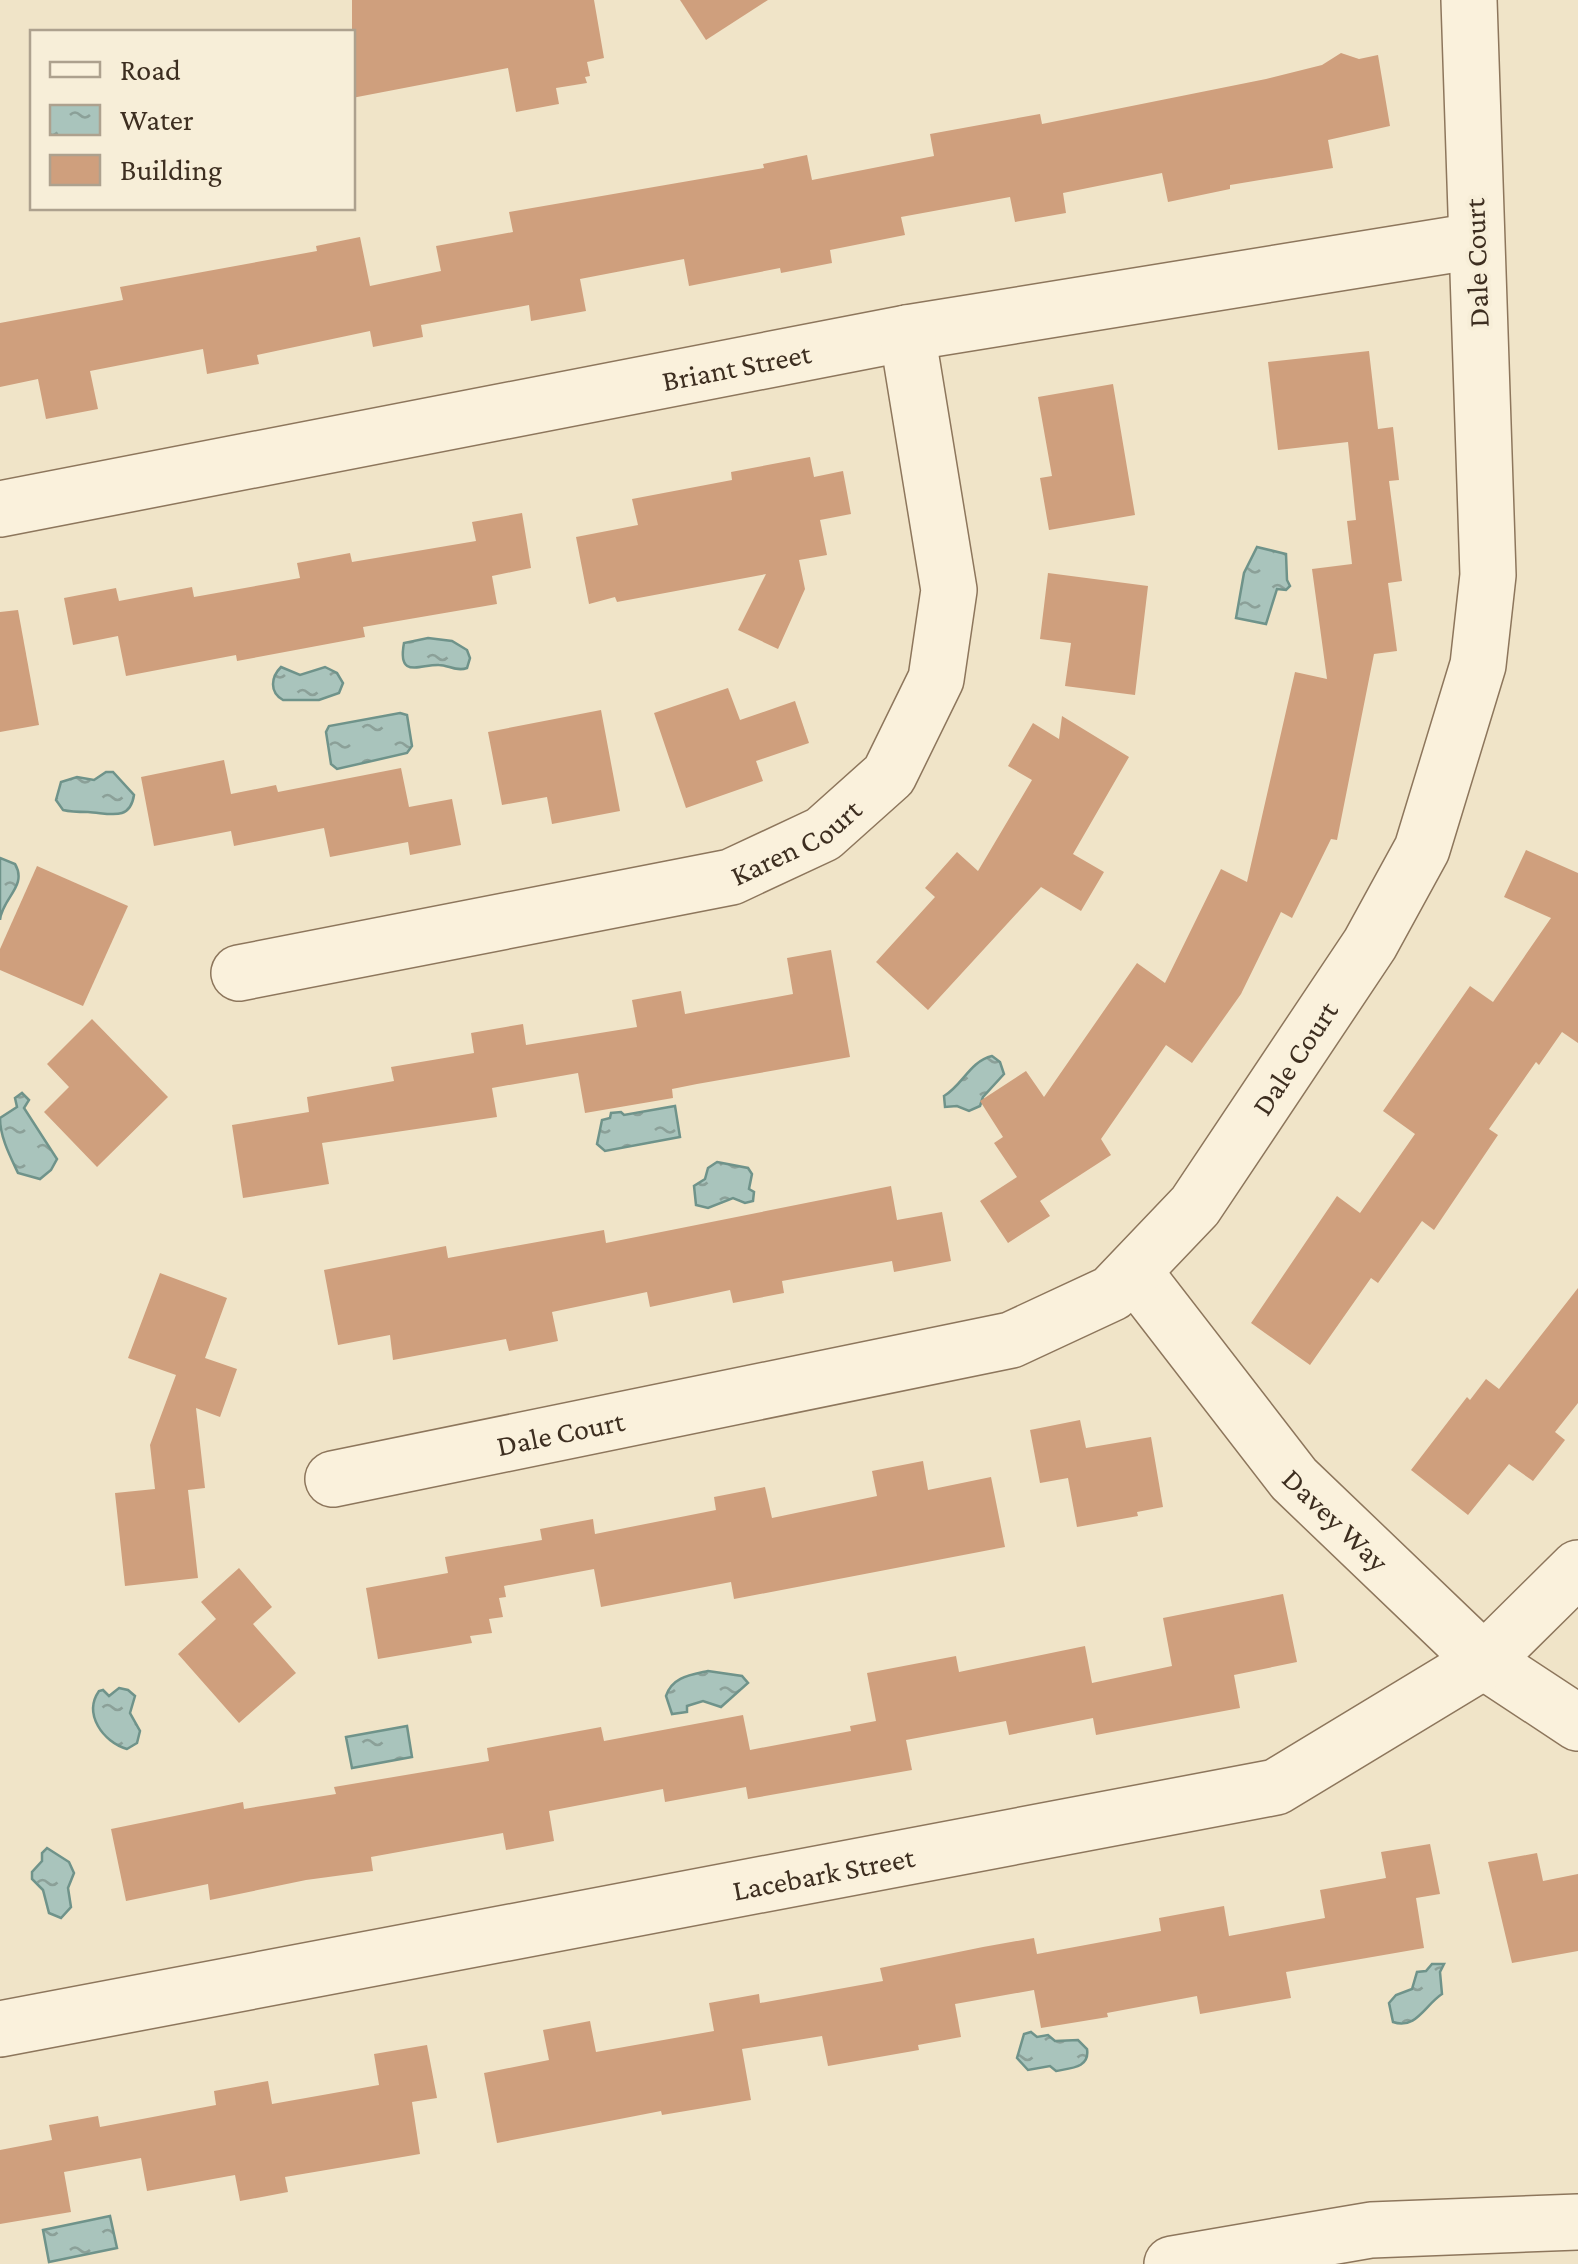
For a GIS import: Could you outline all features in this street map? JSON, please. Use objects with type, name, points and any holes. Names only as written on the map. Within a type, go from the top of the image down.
[{"type":"street","name":"Dale Court","points":[[332,1478],[1011,1340],[1112,1293],[1195,1206],[1370,944],[1422,850],[1478,665],[1488,575],[1469,0]]},
{"type":"street","name":"Briant Street","points":[[0,510],[907,333],[1475,240]]},
{"type":"street","name":"Karen Court","points":[[240,973],[731,877],[824,834],[889,775],[936,679],[948,590],[907,333]]},
{"type":"street","name":"Davey Way","points":[[1134,1272],[1294,1479],[1484,1661],[1578,1723]]},
{"type":"street","name":"Lacebark Street","points":[[0,2029],[1276,1787],[1484,1661],[1578,1568]]},
{"type":"street","points":[[1172,2264],[1371,2230],[1578,2222]]},
{"type":"water","points":[[1257,547],[1286,554],[1290,586],[1277,589],[1266,624],[1236,618],[1244,573]]},
{"type":"water","points":[[428,638],[452,641],[467,650],[467,668],[407,666],[404,643]]},
{"type":"water","points":[[281,667],[300,675],[325,667],[337,673],[343,683],[339,693],[319,700],[283,700],[275,693],[273,684]]},
{"type":"water","points":[[407,715],[412,746],[407,753],[337,769],[331,764],[326,732],[329,726]]},
{"type":"water","points":[[113,772],[134,795],[128,809],[111,814],[63,810],[56,800],[61,782],[77,777],[94,780]]},
{"type":"water","points":[[0,858],[15,864],[18,879],[0,920]]},
{"type":"water","points":[[992,1056],[1000,1062],[1004,1074],[980,1106],[969,1111],[945,1107],[944,1096],[978,1063]]},
{"type":"water","points":[[22,1093],[29,1100],[24,1108],[57,1159],[40,1179],[18,1173],[2,1132],[0,1118],[17,1107],[15,1098]]},
{"type":"water","points":[[675,1106],[680,1137],[605,1151],[597,1144],[602,1120],[610,1118],[611,1113],[624,1115]]},
{"type":"water","points":[[717,1162],[748,1168],[752,1174],[749,1189],[754,1192],[753,1201],[745,1203],[733,1198],[708,1208],[696,1205],[694,1186],[705,1179],[708,1168]]},
{"type":"water","points":[[708,1671],[742,1676],[748,1683],[721,1707],[703,1701],[687,1706],[687,1712],[672,1714],[666,1696],[673,1685],[682,1678]]},
{"type":"water","points":[[119,1688],[135,1696],[130,1713],[140,1731],[137,1743],[127,1749],[103,1734],[93,1709],[99,1691],[109,1696]]},
{"type":"water","points":[[407,1726],[412,1757],[352,1768],[346,1737]]},
{"type":"water","points":[[47,1848],[69,1862],[74,1873],[68,1888],[71,1907],[61,1918],[49,1913],[43,1890],[32,1879],[32,1872]]},
{"type":"water","points":[[1432,1964],[1444,1964],[1440,1972],[1442,1994],[1414,2020],[1393,2022],[1389,2003],[1396,1995],[1412,1989],[1417,1972],[1426,1971]]},
{"type":"water","points":[[1031,2032],[1037,2037],[1048,2035],[1055,2041],[1078,2040],[1087,2049],[1086,2060],[1056,2071],[1050,2066],[1028,2070],[1017,2058],[1024,2034]]},
{"type":"water","points":[[110,2216],[117,2248],[49,2262],[43,2230]]},
{"type":"building","points":[[352,0],[594,0],[604,58],[587,62],[587,83],[556,88],[559,104],[516,112],[508,68],[355,97]]},
{"type":"building","points":[[680,0],[768,0],[706,40]]},
{"type":"building","points":[[1341,53],[1359,59],[1378,55],[1390,126],[1328,140],[1333,168],[1230,185],[1230,189],[1168,202],[1162,173],[1063,193],[1066,213],[1015,222],[1010,197],[901,217],[905,235],[830,250],[832,263],[781,273],[780,268],[689,286],[684,259],[580,279],[586,311],[531,321],[529,305],[421,325],[423,337],[373,347],[370,331],[257,355],[259,364],[207,374],[203,349],[90,371],[98,409],[46,419],[38,379],[0,387],[0,323],[123,300],[120,287],[317,251],[316,246],[360,237],[370,286],[441,271],[436,246],[513,232],[509,212],[764,168],[763,164],[807,155],[812,180],[934,156],[930,134],[1040,114],[1042,124],[1266,79],[1322,65]]},
{"type":"building","points":[[1369,351],[1378,429],[1393,427],[1399,480],[1389,481],[1402,581],[1388,583],[1397,651],[1374,654],[1337,840],[1331,839],[1292,918],[1281,912],[1241,994],[1192,1063],[1166,1045],[1101,1139],[1111,1155],[1040,1201],[1050,1216],[1008,1243],[980,1201],[1017,1177],[994,1143],[1003,1137],[980,1101],[1026,1071],[1044,1097],[1137,963],[1165,983],[1221,869],[1247,882],[1295,672],[1327,679],[1312,569],[1352,564],[1347,521],[1356,520],[1348,442],[1278,450],[1268,362]]},
{"type":"building","points":[[1113,384],[1135,515],[1049,530],[1040,478],[1052,476],[1038,397]]},
{"type":"building","points":[[810,457],[814,477],[843,471],[851,514],[820,520],[827,555],[799,560],[805,589],[778,649],[738,630],[766,574],[589,604],[576,537],[638,525],[632,499],[732,480],[731,472]]},
{"type":"building","points":[[522,513],[531,568],[492,576],[497,604],[363,627],[365,637],[237,661],[236,655],[126,676],[118,636],[73,645],[64,598],[116,588],[119,601],[192,587],[194,597],[300,578],[297,563],[350,553],[352,562],[476,541],[472,522]]},
{"type":"building","points":[[1048,573],[1148,586],[1135,695],[1065,686],[1071,643],[1040,639]]},
{"type":"building","points":[[18,610],[39,725],[0,732],[0,612]]},
{"type":"building","points":[[728,688],[740,720],[795,701],[809,743],[756,761],[763,781],[686,808],[654,713]]},
{"type":"building","points":[[601,710],[620,811],[552,824],[547,797],[502,805],[488,732]]},
{"type":"building","points":[[1062,716],[1129,757],[1073,854],[1104,872],[1081,911],[1041,887],[928,1010],[876,962],[935,897],[925,888],[957,852],[978,871],[1032,780],[1008,766],[1033,723],[1059,739]]},
{"type":"building","points":[[224,760],[231,794],[276,785],[278,792],[401,768],[409,807],[452,799],[461,845],[410,855],[408,842],[330,857],[324,828],[234,846],[231,831],[154,846],[141,777]]},
{"type":"building","points":[[1526,850],[1578,873],[1578,1043],[1562,1032],[1539,1065],[1536,1062],[1489,1129],[1498,1135],[1434,1230],[1422,1221],[1378,1283],[1371,1278],[1310,1365],[1251,1323],[1337,1196],[1360,1213],[1415,1134],[1383,1111],[1470,986],[1493,1002],[1551,918],[1504,897]]},
{"type":"building","points":[[37,866],[128,906],[83,1006],[0,970],[0,949]]},
{"type":"building","points":[[831,950],[850,1057],[672,1089],[673,1098],[585,1113],[578,1073],[492,1088],[497,1117],[322,1143],[329,1184],[243,1198],[232,1125],[309,1112],[307,1097],[394,1081],[391,1067],[474,1053],[471,1033],[523,1024],[526,1045],[637,1027],[632,1000],[681,991],[685,1014],[793,994],[787,958]]},
{"type":"building","points":[[92,1019],[168,1097],[97,1167],[44,1112],[69,1087],[47,1064]]},
{"type":"building","points":[[891,1186],[897,1220],[942,1212],[951,1261],[894,1272],[892,1261],[782,1281],[784,1293],[733,1303],[730,1290],[650,1307],[647,1292],[552,1312],[558,1341],[509,1351],[506,1339],[393,1360],[390,1335],[338,1345],[324,1270],[446,1246],[448,1258],[604,1230],[606,1243]]},
{"type":"building","points":[[160,1273],[227,1298],[205,1358],[237,1369],[220,1417],[196,1408],[205,1488],[188,1490],[198,1578],[125,1586],[115,1493],[155,1489],[150,1445],[176,1375],[128,1358]]},
{"type":"building","points":[[1578,1288],[1578,1403],[1555,1432],[1565,1440],[1533,1481],[1509,1464],[1468,1515],[1411,1470],[1467,1397],[1470,1400],[1486,1379],[1499,1389]]},
{"type":"building","points":[[1080,1420],[1086,1448],[1151,1437],[1163,1507],[1137,1512],[1138,1516],[1077,1527],[1068,1478],[1040,1483],[1030,1430]]},
{"type":"building","points":[[923,1461],[928,1490],[991,1477],[1005,1547],[734,1599],[731,1582],[601,1607],[594,1569],[504,1586],[506,1597],[499,1598],[503,1617],[489,1619],[492,1633],[470,1636],[472,1643],[378,1659],[366,1588],[448,1573],[445,1557],[542,1540],[540,1529],[593,1519],[595,1534],[716,1510],[714,1497],[765,1487],[772,1518],[877,1496],[872,1471]]},
{"type":"building","points":[[239,1568],[272,1607],[253,1624],[296,1673],[239,1723],[178,1654],[216,1619],[201,1602]]},
{"type":"building","points":[[1283,1594],[1297,1662],[1234,1675],[1240,1708],[1096,1735],[1093,1718],[1009,1735],[1006,1721],[906,1740],[912,1770],[748,1799],[746,1787],[665,1802],[663,1789],[549,1811],[554,1841],[506,1850],[503,1833],[371,1857],[373,1871],[210,1900],[208,1884],[126,1901],[111,1829],[243,1802],[244,1809],[336,1794],[334,1787],[489,1761],[487,1748],[601,1727],[604,1741],[743,1715],[750,1750],[851,1731],[850,1726],[876,1721],[867,1673],[956,1656],[959,1672],[1085,1646],[1092,1683],[1172,1666],[1163,1618]]},
{"type":"building","points":[[1430,1844],[1440,1894],[1416,1898],[1424,1948],[1286,1972],[1291,1998],[1200,2014],[1197,1996],[1041,2028],[1034,1990],[955,2004],[961,2037],[918,2045],[919,2050],[828,2066],[822,2036],[742,2049],[751,2100],[662,2115],[661,2111],[497,2143],[484,2073],[549,2060],[543,2030],[590,2021],[596,2052],[714,2031],[709,2003],[759,1994],[760,2003],[883,1981],[880,1968],[983,1947],[1034,1938],[1037,1954],[1161,1931],[1159,1918],[1224,1906],[1229,1936],[1325,1918],[1320,1890],[1386,1878],[1381,1852]]},
{"type":"building","points":[[1537,1853],[1543,1881],[1578,1874],[1578,1951],[1512,1963],[1488,1862]]},
{"type":"building","points":[[427,2045],[437,2098],[412,2102],[420,2154],[285,2177],[288,2192],[240,2201],[235,2175],[147,2191],[141,2158],[64,2172],[71,2212],[0,2224],[0,2150],[52,2140],[49,2125],[98,2116],[100,2127],[216,2105],[214,2091],[268,2081],[272,2104],[379,2085],[374,2054]]}]
